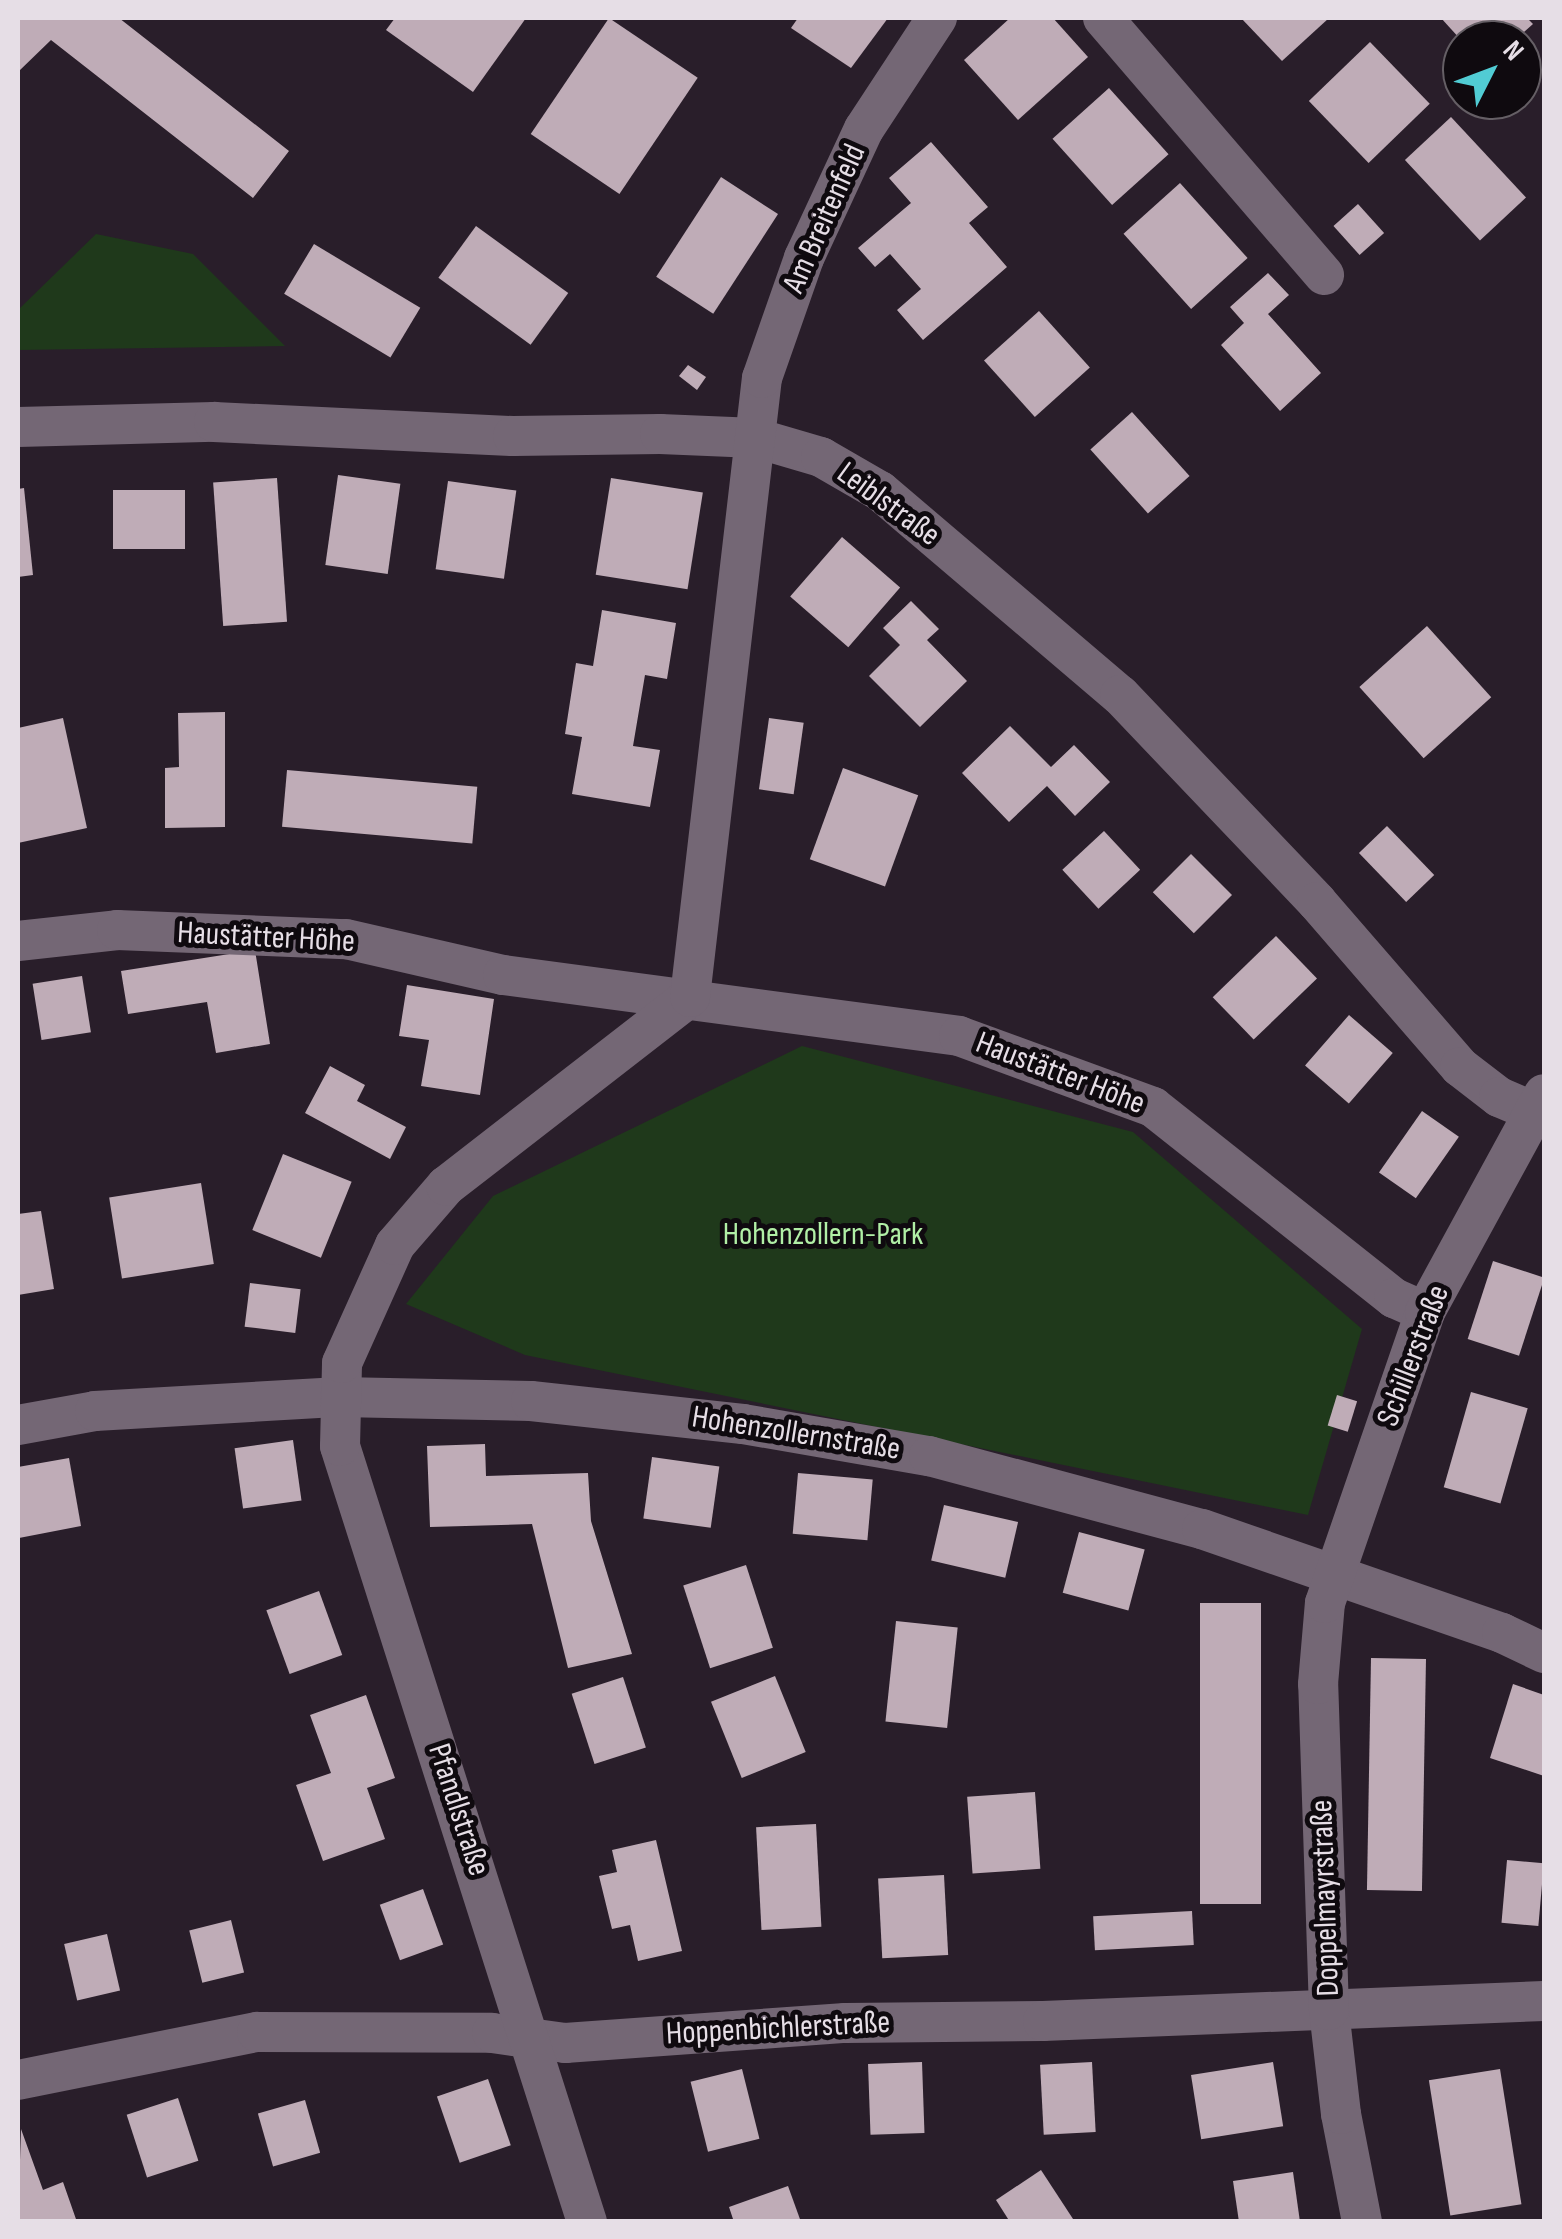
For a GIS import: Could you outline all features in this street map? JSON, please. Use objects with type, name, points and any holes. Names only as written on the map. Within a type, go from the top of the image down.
[{"type":"street","name":"Am Breitenfeld","points":[[756,438],[762,378],[804,258],[864,129],[937,18]]},
{"type":"street","points":[[1103,18],[1324,275]]},
{"type":"street","name":"Leiblstraße","points":[[18,427],[32,423],[214,422],[513,436],[756,438],[821,457],[880,490],[1120,696],[1317,902],[1460,1067],[1499,1098],[1538,1103]]},
{"type":"street","points":[[340,1397],[342,1363],[395,1245],[446,1186],[690,997],[756,438]]},
{"type":"street","name":"Haustätter Höhe","points":[[18,941],[117,930],[346,939],[504,975],[959,1036],[1153,1107],[1394,1298],[1425,1312]]},
{"type":"street","name":"Schillerstraße","points":[[1332,1574],[1425,1312],[1538,1103]]},
{"type":"street","name":"Hohenzollernstraße","points":[[18,1425],[95,1411],[340,1397],[531,1401],[628,1408],[850,1441],[929,1456],[1202,1530],[1502,1633],[1544,1653]]},
{"type":"street","name":"Pfandlstraße","points":[[340,1397],[340,1446],[532,2038],[587,2222]]},
{"type":"street","name":"Doppelmayrstraße","points":[[1332,1574],[1318,1684],[1329,2010],[1342,2114],[1362,2222]]},
{"type":"street","name":"Hoppenbichlerstraße","points":[[18,2080],[256,2032],[492,2032],[564,2043],[846,2023],[1043,2021],[1544,2001]]},
{"type":"green space","points":[[96,234],[193,254],[285,346],[18,350],[18,310]]},
{"type":"green space","name":"Hohenzollern-Park","points":[[802,1046],[1133,1132],[1362,1329],[1308,1515],[525,1355],[406,1304],[493,1196]]},
{"type":"building","points":[[18,18],[119,18],[289,151],[253,198],[51,40],[18,72]]},
{"type":"building","points":[[395,18],[526,18],[473,92],[386,30]]},
{"type":"building","points":[[609,18],[698,78],[619,194],[531,134]]},
{"type":"building","points":[[798,18],[888,18],[851,68],[791,28]]},
{"type":"building","points":[[1010,18],[1053,18],[1088,57],[1018,120],[964,60]]},
{"type":"building","points":[[1241,18],[1329,18],[1282,61]]},
{"type":"building","points":[[1441,18],[1529,20],[1443,20]]},
{"type":"building","points":[[1370,42],[1430,104],[1369,163],[1309,101]]},
{"type":"building","points":[[1109,88],[1169,154],[1112,205],[1053,139]]},
{"type":"building","points":[[1448,120],[1454,120],[1526,197],[1480,240],[1405,160]]},
{"type":"building","points":[[931,142],[988,207],[969,223],[1007,267],[923,340],[897,310],[921,289],[890,254],[875,267],[858,248],[911,203],[889,178]]},
{"type":"building","points":[[721,177],[778,214],[713,314],[656,277]]},
{"type":"building","points":[[1180,183],[1248,258],[1191,309],[1124,234]]},
{"type":"building","points":[[1358,204],[1384,233],[1360,255],[1333,226]]},
{"type":"building","points":[[476,226],[568,293],[531,345],[438,278]]},
{"type":"building","points":[[314,244],[420,308],[390,358],[284,294]]},
{"type":"building","points":[[1268,273],[1289,295],[1268,314],[1321,373],[1280,411],[1221,345],[1244,323],[1230,307]]},
{"type":"building","points":[[1039,311],[1090,367],[1035,417],[984,361]]},
{"type":"building","points":[[688,365],[706,377],[697,390],[679,376]]},
{"type":"building","points":[[1132,412],[1190,476],[1148,513],[1090,449]]},
{"type":"building","points":[[338,475],[400,484],[388,574],[325,565]]},
{"type":"building","points":[[277,478],[287,622],[223,626],[213,482]]},
{"type":"building","points":[[611,478],[703,493],[688,589],[596,575]]},
{"type":"building","points":[[448,481],[516,491],[504,579],[436,569]]},
{"type":"building","points":[[24,488],[33,575],[18,577],[18,489]]},
{"type":"building","points":[[113,490],[185,490],[185,549],[113,549]]},
{"type":"building","points":[[842,537],[900,588],[848,647],[790,597]]},
{"type":"building","points":[[911,601],[939,629],[927,640],[967,681],[920,727],[869,676],[900,645],[883,628]]},
{"type":"building","points":[[602,610],[676,623],[667,679],[645,675],[633,746],[660,750],[650,807],[572,794],[582,737],[565,734],[576,663],[593,666]]},
{"type":"building","points":[[1427,626],[1491,697],[1424,758],[1359,687]]},
{"type":"building","points":[[225,712],[225,827],[165,828],[165,768],[179,767],[178,713]]},
{"type":"building","points":[[63,718],[87,828],[18,843],[18,728]]},
{"type":"building","points":[[769,718],[804,723],[794,794],[759,789]]},
{"type":"building","points":[[1010,726],[1051,767],[1074,745],[1110,782],[1075,816],[1047,786],[1009,822],[962,773]]},
{"type":"building","points":[[843,768],[918,795],[885,887],[810,859]]},
{"type":"building","points":[[287,770],[477,787],[472,843],[282,827]]},
{"type":"building","points":[[1387,826],[1434,875],[1406,902],[1359,853]]},
{"type":"building","points":[[1104,831],[1140,870],[1098,909],[1062,870]]},
{"type":"building","points":[[1191,854],[1232,895],[1194,933],[1153,892]]},
{"type":"building","points":[[1276,936],[1317,978],[1254,1040],[1213,997]]},
{"type":"building","points":[[255,950],[270,1044],[216,1053],[207,1002],[128,1014],[121,971]]},
{"type":"building","points":[[82,976],[91,1032],[42,1040],[33,984]]},
{"type":"building","points":[[407,985],[494,999],[480,1095],[421,1086],[429,1040],[399,1036]]},
{"type":"building","points":[[1349,1015],[1393,1053],[1349,1104],[1305,1066]]},
{"type":"building","points":[[330,1066],[365,1085],[357,1101],[406,1127],[390,1159],[305,1113]]},
{"type":"building","points":[[1422,1111],[1459,1137],[1416,1198],[1379,1172]]},
{"type":"building","points":[[283,1154],[352,1182],[321,1258],[252,1230]]},
{"type":"building","points":[[201,1183],[214,1264],[122,1279],[109,1198]]},
{"type":"building","points":[[41,1211],[54,1289],[18,1295],[18,1214]]},
{"type":"building","points":[[1493,1261],[1544,1278],[1519,1356],[1468,1339]]},
{"type":"building","points":[[250,1283],[301,1289],[295,1333],[245,1327]]},
{"type":"building","points":[[1471,1392],[1528,1408],[1500,1503],[1444,1487]]},
{"type":"building","points":[[1337,1395],[1357,1401],[1348,1432],[1328,1426]]},
{"type":"building","points":[[293,1440],[301,1500],[243,1509],[235,1448]]},
{"type":"building","points":[[485,1444],[486,1476],[588,1473],[591,1521],[632,1654],[568,1668],[532,1524],[430,1527],[427,1446]]},
{"type":"building","points":[[652,1457],[719,1466],[711,1528],[643,1518]]},
{"type":"building","points":[[69,1458],[81,1526],[19,1538],[18,1467]]},
{"type":"building","points":[[798,1473],[873,1480],[867,1540],[793,1534]]},
{"type":"building","points":[[944,1505],[1018,1522],[1005,1578],[931,1561]]},
{"type":"building","points":[[1079,1532],[1145,1550],[1128,1610],[1063,1593]]},
{"type":"building","points":[[746,1565],[773,1648],[710,1668],[683,1585]]},
{"type":"building","points":[[319,1591],[342,1655],[290,1674],[266,1610]]},
{"type":"building","points":[[1200,1603],[1261,1603],[1261,1904],[1200,1904]]},
{"type":"building","points":[[896,1621],[958,1627],[947,1728],[885,1721]]},
{"type":"building","points":[[1371,1658],[1426,1659],[1422,1891],[1367,1890]]},
{"type":"building","points":[[775,1676],[806,1752],[742,1778],[711,1702]]},
{"type":"building","points":[[623,1677],[646,1747],[595,1764],[572,1694]]},
{"type":"building","points":[[1513,1684],[1544,1695],[1544,1776],[1490,1758]]},
{"type":"building","points":[[366,1695],[395,1778],[367,1788],[385,1839],[323,1861],[296,1785],[331,1773],[310,1715]]},
{"type":"building","points":[[1035,1792],[1040,1869],[973,1874],[967,1797]]},
{"type":"building","points":[[816,1824],[821,1927],[761,1930],[756,1827]]},
{"type":"building","points":[[656,1840],[682,1951],[638,1961],[630,1925],[612,1929],[599,1876],[617,1872],[612,1850]]},
{"type":"building","points":[[1507,1860],[1544,1863],[1538,1926],[1502,1923]]},
{"type":"building","points":[[944,1875],[948,1955],[882,1958],[878,1878]]},
{"type":"building","points":[[423,1889],[443,1944],[400,1960],[380,1905]]},
{"type":"building","points":[[1192,1911],[1194,1945],[1095,1950],[1093,1916]]},
{"type":"building","points":[[231,1920],[244,1972],[202,1983],[189,1930]]},
{"type":"building","points":[[107,1934],[120,1991],[77,2000],[64,1944]]},
{"type":"building","points":[[922,2062],[924,2133],[871,2135],[868,2064]]},
{"type":"building","points":[[1092,2062],[1096,2132],[1044,2135],[1040,2065]]},
{"type":"building","points":[[1273,2062],[1283,2126],[1201,2139],[1191,2075]]},
{"type":"building","points":[[742,2069],[759,2139],[708,2152],[691,2082]]},
{"type":"building","points":[[1500,2069],[1521,2204],[1450,2216],[1429,2080]]},
{"type":"building","points":[[488,2079],[511,2145],[460,2163],[437,2097]]},
{"type":"building","points":[[178,2098],[198,2161],[147,2177],[127,2115]]},
{"type":"building","points":[[305,2100],[320,2153],[273,2166],[258,2114]]},
{"type":"building","points":[[21,2129],[43,2190],[63,2182],[77,2222],[18,2222]]},
{"type":"building","points":[[1041,2170],[1075,2222],[1010,2222],[996,2200]]},
{"type":"building","points":[[1293,2172],[1300,2222],[1239,2222],[1233,2181]]},
{"type":"building","points":[[788,2186],[801,2222],[734,2222],[729,2207]]}]
